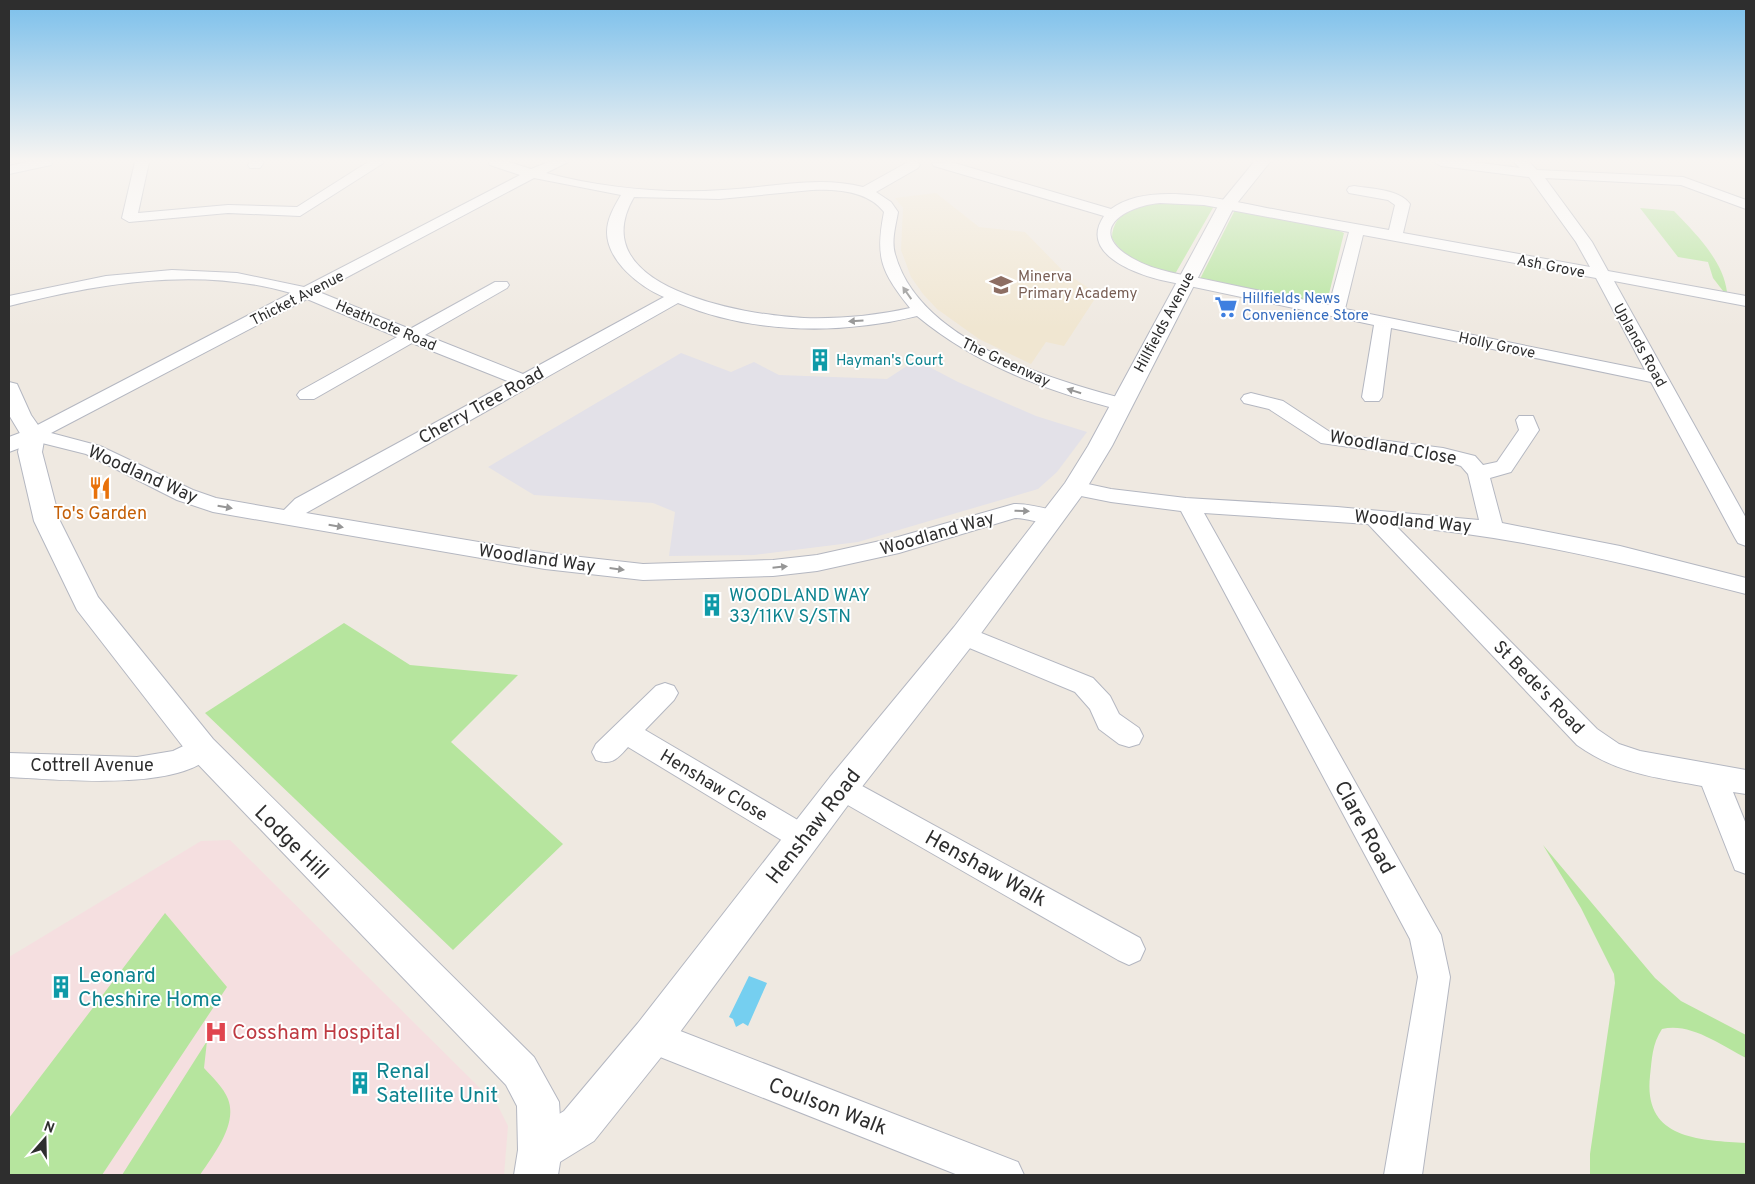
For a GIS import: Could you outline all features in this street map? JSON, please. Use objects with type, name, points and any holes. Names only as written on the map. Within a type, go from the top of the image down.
[{"type":"street","name":"Thicket Avenue","points":[[33,435],[449,217]]},
{"type":"street","points":[[617,217],[614,236],[622,256],[636,273],[677,296],[726,313],[789,322],[868,320],[921,310]]},
{"type":"street","name":"The Greenway","points":[[890,217],[887,232],[887,252],[901,284],[921,310],[957,339],[1020,371],[1053,384],[1121,404]]},
{"type":"street","name":"Holly Grove","points":[[1111,217],[1104,229],[1104,238],[1109,248],[1140,268],[1186,281],[1658,378]]},
{"type":"street","name":"Hillfields Avenue","points":[[1074,488],[1100,446],[1220,217]]},
{"type":"street","name":"Ash Grove","points":[[1290,217],[1746,301]]},
{"type":"street","points":[[1395,236],[1400,217]]},
{"type":"street","name":"Uplands Road","points":[[1565,217],[1584,242],[1746,538]]},
{"type":"street","points":[[1336,312],[1357,229]]},
{"type":"street","name":"Heathcote Road","points":[[9,301],[88,283],[178,274],[242,278],[307,292],[410,336],[524,381]]},
{"type":"street","points":[[307,395],[501,285]]},
{"type":"street","name":"Cherry Tree Road","points":[[288,518],[303,504],[677,296]]},
{"type":"street","points":[[1372,397],[1383,322]]},
{"type":"street","points":[[9,389],[20,415],[33,435],[9,445]]},
{"type":"street","name":"Woodland Close","points":[[1251,399],[1276,406],[1328,439],[1443,454],[1468,461],[1478,472],[1492,529]]},
{"type":"street","name":"Woodland Close","points":[[1478,472],[1496,471],[1504,467],[1529,430],[1526,420]]},
{"type":"street","name":"Woodland Way","points":[[33,435],[73,443],[93,450],[185,495],[213,505],[545,560],[643,572],[762,569],[817,564],[899,545],[1014,511],[1029,511],[1051,517]]},
{"type":"street","name":"Lodge Hill","points":[[33,435],[30,452],[47,521],[87,604],[202,748],[520,1071],[538,1102],[538,1162]]},
{"type":"street","name":"Woodland Way","points":[[1074,488],[1109,496],[1188,505],[1374,517],[1492,529],[1618,553],[1746,586]]},
{"type":"street","name":"Henshaw Road","points":[[538,1162],[579,1126],[652,1037],[842,787],[964,635],[1074,488]]},
{"type":"street","name":"Clare Road","points":[[1188,505],[1425,934],[1434,977],[1404,1175]]},
{"type":"street","name":"St Bede's Road","points":[[1374,517],[1587,737],[1609,752],[1640,764],[1746,782]]},
{"type":"street","points":[[964,635],[1084,685],[1101,703],[1108,721],[1129,736]]},
{"type":"street","points":[[606,752],[665,693]]},
{"type":"street","name":"Henshaw Close","points":[[626,732],[803,838]]},
{"type":"street","name":"Cottrell Avenue","points":[[9,765],[137,769],[180,761],[202,748]]},
{"type":"street","points":[[1712,776],[1746,860]]},
{"type":"street","name":"Henshaw Walk","points":[[842,787],[1129,949]]},
{"type":"street","name":"Coulson Walk","points":[[652,1037],[1004,1175]]},
{"type":"shaded area","name":"Minerva Primary Academy","points":[[903,217],[967,217],[979,227],[1025,232],[1064,272],[1098,294],[1064,346],[1046,342],[1031,364],[979,339],[937,309],[911,277],[901,250]]},
{"type":"shaded area","points":[[681,353],[731,372],[754,362],[779,375],[887,379],[916,360],[958,382],[1036,416],[1087,432],[1057,472],[1038,489],[858,542],[754,555],[669,556],[675,512],[653,503],[534,495],[488,467]]},
{"type":"shaded area","name":"Cossham Hospital","points":[[230,840],[498,1106],[508,1126],[504,1175],[9,1175],[9,957],[201,841]]},
{"type":"green space","points":[[1121,217],[1208,217],[1175,274],[1148,266],[1124,253],[1112,238],[1117,221]]},
{"type":"green space","points":[[1231,217],[1272,217],[1344,233],[1327,302],[1320,303],[1200,279]]},
{"type":"green space","points":[[1647,217],[1680,217],[1714,258],[1720,269],[1727,292],[1723,291],[1713,278],[1708,262],[1678,257]]},
{"type":"green space","points":[[344,623],[410,665],[518,675],[451,742],[563,844],[453,950],[205,713]]},
{"type":"green space","points":[[1543,845],[1655,978],[1681,1001],[1746,1035],[1746,1058],[1716,1041],[1694,1032],[1673,1028],[1662,1029],[1654,1046],[1650,1076],[1650,1097],[1656,1113],[1665,1125],[1678,1132],[1711,1140],[1746,1143],[1746,1175],[1590,1175],[1590,1154],[1615,983],[1614,974],[1581,908]]},
{"type":"green space","points":[[165,913],[227,987],[102,1175],[9,1175],[9,1118]]},
{"type":"green space","points":[[207,1041],[204,1068],[224,1091],[230,1109],[227,1129],[217,1149],[200,1175],[122,1175]]},
{"type":"water","points":[[749,976],[767,983],[748,1026],[743,1023],[736,1027],[733,1019],[729,1017]]},
{"type":"place","name":"Minerva Primary Academy","points":[[1001,285]]},
{"type":"place","name":"Hillfields News Convenience Store","points":[[1226,307]]},
{"type":"place","name":"Hayman's Court","points":[[820,360]]},
{"type":"place","name":"To's Garden","points":[[100,488]]},
{"type":"place","name":"WOODLAND WAY 33/11KV S/STN","points":[[712,605]]},
{"type":"place","name":"Leonard Cheshire Home","points":[[61,987]]},
{"type":"place","name":"Cossham Hospital","points":[[216,1032]]},
{"type":"place","name":"Renal Satellite Unit","points":[[360,1083]]}]
